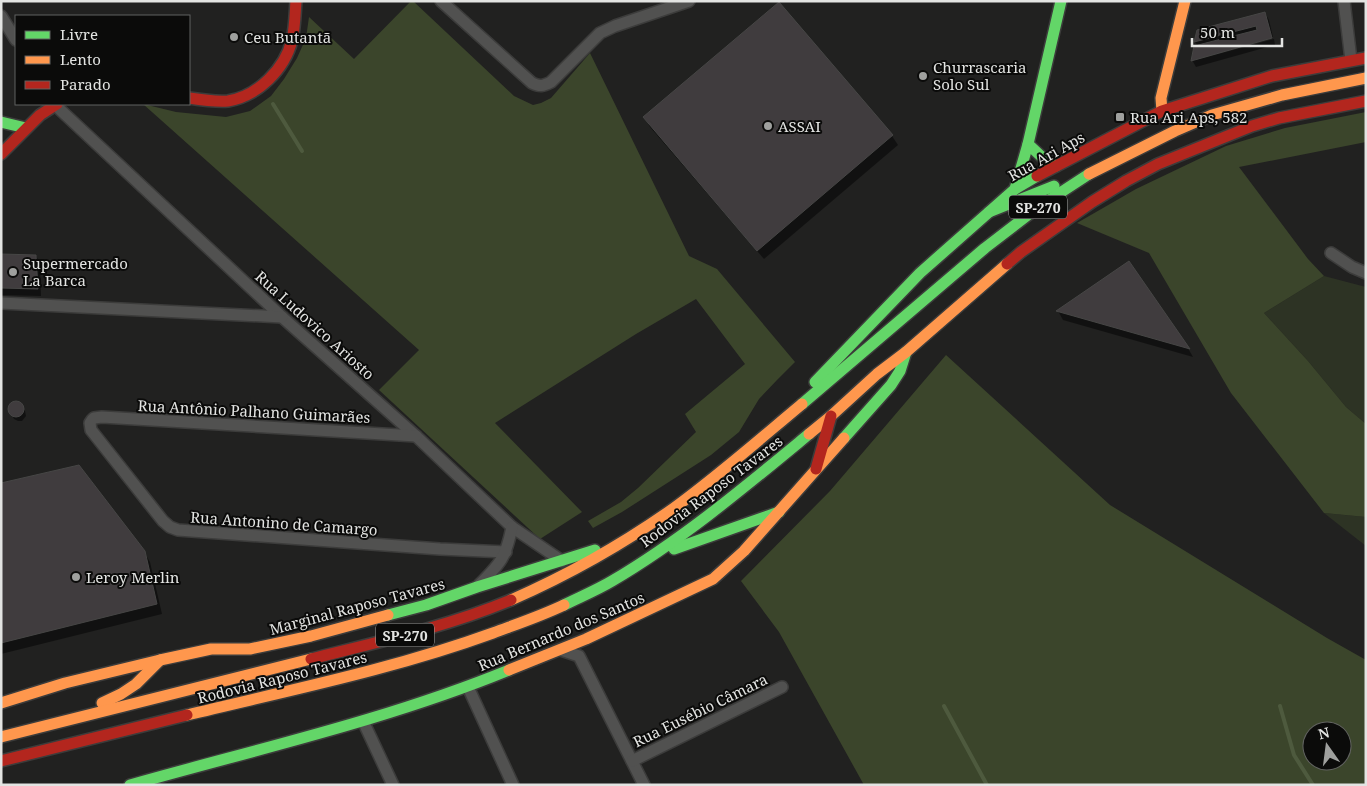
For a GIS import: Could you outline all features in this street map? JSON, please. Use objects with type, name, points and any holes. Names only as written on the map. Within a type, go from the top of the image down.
[{"type":"main road","points":[[190,98],[230,101],[249,94],[262,85],[280,64],[288,50],[295,20],[296,1]]},
{"type":"main road","points":[[1015,189],[1028,144],[1061,1]]},
{"type":"main road","points":[[1162,111],[1161,98],[1185,1]]},
{"type":"main road","name":"Rua Ari Aps","points":[[766,434],[908,285],[1015,189],[1162,111],[1272,76],[1366,58]]},
{"type":"main road","name":"Rodovia Raposo Tavares","points":[[1,737],[426,630],[480,613],[547,584],[616,545],[672,508],[718,474],[985,248],[1037,208],[1088,174],[1175,130],[1212,115],[1282,95],[1366,78]]},
{"type":"main road","name":"Rodovia Raposo Tavares","points":[[1,761],[404,662],[476,639],[550,612],[611,582],[652,556],[723,504],[831,416],[877,374],[906,352],[1021,252],[1092,202],[1158,164],[1252,126],[1279,118],[1366,101]]},
{"type":"main road","points":[[1,154],[40,115],[55,105]]},
{"type":"main road","points":[[1,122],[26,128]]},
{"type":"main road","points":[[1028,144],[1044,159],[1056,166]]},
{"type":"main road","points":[[989,212],[1088,174]]},
{"type":"main road","name":"Rua Bernardo dos Santos","points":[[130,785],[363,721],[468,687],[586,639],[712,579],[732,564],[891,386],[900,371],[906,352]]},
{"type":"main road","points":[[816,469],[831,416]]},
{"type":"main road","points":[[652,556],[779,512]]},
{"type":"main road","name":"Marginal Raposo Tavares","points":[[1,703],[66,683],[160,660],[211,649],[250,649],[311,636],[426,606],[477,587],[584,553],[616,545]]},
{"type":"main road","points":[[48,725],[121,694],[136,684],[160,660]]},
{"type":"street","points":[[441,1],[532,83],[539,86],[544,86],[551,82],[600,33],[658,6],[689,1]]},
{"type":"street","points":[[1344,1],[1351,60]]},
{"type":"street","points":[[1,16],[15,38]]},
{"type":"street","name":"Rua Ludovico Ariosto","points":[[57,105],[282,317],[416,436],[512,527],[562,561]]},
{"type":"street","points":[[1331,253],[1352,267],[1366,273]]},
{"type":"street","points":[[1,303],[282,317]]},
{"type":"street","name":"Rua Antônio Palhano Guimarães","points":[[92,420],[94,418],[102,418],[416,436]]},
{"type":"street","name":"Rua Antonino de Camargo","points":[[92,420],[91,430],[97,438],[163,521],[170,527],[178,530],[506,552]]},
{"type":"street","points":[[477,587],[506,552],[512,527]]},
{"type":"street","points":[[579,656],[586,639]]},
{"type":"street","points":[[561,650],[579,656],[644,785]]},
{"type":"street","points":[[468,687],[513,785]]},
{"type":"street","name":"Rua Eusébio Câmara","points":[[632,760],[782,687]]},
{"type":"street","points":[[363,721],[393,785]]},
{"type":"green space","points":[[411,1],[514,96],[533,105],[551,98],[590,53],[689,256],[717,269],[795,362],[759,399],[739,432],[711,455],[622,512],[593,528],[588,521],[621,502],[638,488],[696,432],[685,414],[745,364],[696,299],[636,334],[495,423],[582,512],[540,539],[379,390],[419,350],[144,105],[176,112],[226,117],[250,111],[271,96],[284,79],[297,58],[306,38],[309,17],[354,59]]},
{"type":"green space","points":[[1366,112],[1366,142],[1239,167],[1308,259],[1324,276],[1264,313],[1308,361],[1346,407],[1366,424],[1366,517],[1324,513],[1231,393],[1149,253],[1077,223],[1136,189],[1226,146],[1285,128]]},
{"type":"green space","points":[[1324,276],[1366,287],[1366,424],[1346,407],[1308,361],[1264,313]]},
{"type":"green space","points":[[946,355],[1110,505],[1366,660],[1366,785],[864,785],[779,632],[741,581],[830,491]]},
{"type":"green space","points":[[1324,513],[1366,517],[1366,546]]},
{"type":"building","name":"ASSAI","points":[[779,2],[893,135],[757,251],[643,117]]},
{"type":"building","points":[[1265,12],[1272,38],[1191,61],[1194,46],[1257,30],[1256,26],[1194,42],[1197,30]]},
{"type":"building","points":[[1,254],[36,255],[38,289],[1,288]]},
{"type":"building","points":[[1129,261],[1190,349],[1056,311]]},
{"type":"building","points":[[16,401],[22,403],[24,409],[22,415],[16,417],[10,415],[8,409],[10,403]]},
{"type":"building","name":"Leroy Merlin","points":[[79,465],[145,551],[157,604],[1,643],[1,483]]},
{"type":"waterway","points":[[273,104],[302,151]]},
{"type":"waterway","points":[[944,706],[987,785]]},
{"type":"waterway","points":[[1280,706],[1294,755],[1313,785]]},
{"type":"traffic: fast","points":[[1015,189],[1028,144],[1061,1]]},
{"type":"traffic: fast","points":[[1,122],[26,128]]},
{"type":"traffic: fast","points":[[1028,144],[1044,159],[1056,166]]},
{"type":"traffic: fast","points":[[802,404],[985,248],[1037,208],[1089,174]]},
{"type":"traffic: fast","points":[[815,382],[920,273],[1015,189],[1037,176]]},
{"type":"traffic: fast","points":[[989,212],[1054,186]]},
{"type":"traffic: fast","points":[[844,438],[891,385],[900,371],[906,352]]},
{"type":"traffic: fast","points":[[564,605],[606,584],[664,548],[714,511],[809,434]]},
{"type":"traffic: fast","points":[[674,549],[779,512]]},
{"type":"traffic: fast","points":[[388,615],[426,605],[595,550]]},
{"type":"traffic: fast","points":[[130,785],[369,719],[463,688],[509,670]]},
{"type":"traffic: slow","points":[[1162,111],[1161,98],[1185,1]]},
{"type":"traffic: slow","points":[[1089,174],[1175,131],[1212,115],[1282,95],[1366,78]]},
{"type":"traffic: slow","points":[[809,434],[1007,264]]},
{"type":"traffic: slow","points":[[511,600],[595,558],[655,521],[707,483],[802,404]]},
{"type":"traffic: slow","points":[[509,670],[586,639],[713,579],[744,551],[844,438]]},
{"type":"traffic: slow","points":[[187,715],[342,678],[456,646],[564,605]]},
{"type":"traffic: slow","points":[[1,703],[65,683],[160,660],[211,649],[250,649],[311,636],[388,615]]},
{"type":"traffic: slow","points":[[1,737],[311,659]]},
{"type":"traffic: slow","points":[[102,703],[136,684],[160,660]]},
{"type":"traffic: jam","points":[[190,98],[228,101],[250,93],[269,80],[283,61],[292,40],[296,1]]},
{"type":"traffic: jam","points":[[1037,176],[1162,111],[1272,76],[1366,58]]},
{"type":"traffic: jam","points":[[1007,264],[1092,202],[1158,164],[1252,126],[1279,118],[1366,101]]},
{"type":"traffic: jam","points":[[1,154],[40,115],[55,105]]},
{"type":"traffic: jam","points":[[816,469],[831,416]]},
{"type":"traffic: jam","points":[[311,659],[437,626],[511,600]]},
{"type":"traffic: jam","points":[[1,761],[187,715]]},
{"type":"place","name":"Ceu Butantã","points":[[234,37]]},
{"type":"place","name":"Churrascaria Solo Sul","points":[[923,76]]},
{"type":"place","name":"Rua Ari Aps, 582","points":[[1120,117]]},
{"type":"place","name":"ASSAI","points":[[768,126]]},
{"type":"place","name":"Supermercado La Barca","points":[[13,272]]},
{"type":"place","name":"Leroy Merlin","points":[[76,577]]}]
